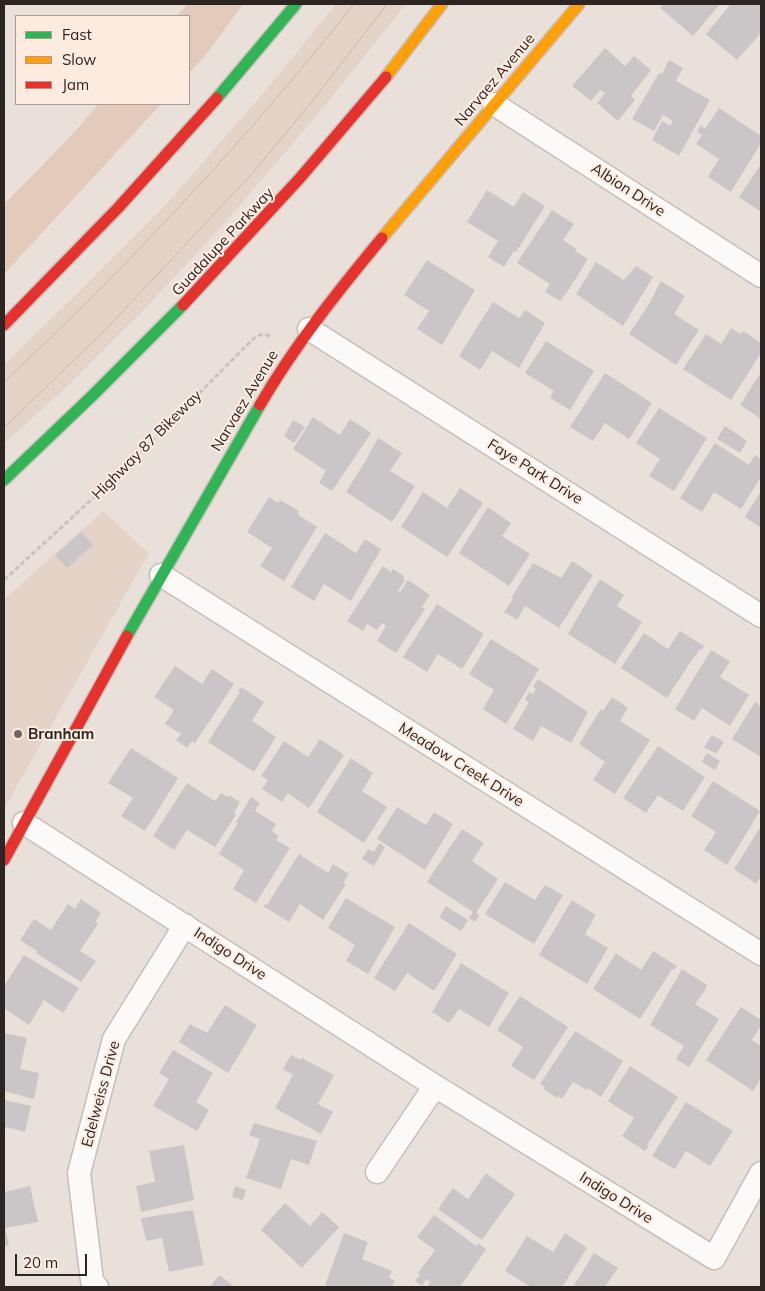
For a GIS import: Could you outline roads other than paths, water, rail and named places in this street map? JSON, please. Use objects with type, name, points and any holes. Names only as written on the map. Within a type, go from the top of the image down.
[{"type":"main road","points":[[4,324],[144,182],[214,103],[296,4]]},
{"type":"main road","name":"Guadalupe Parkway","points":[[4,480],[105,386],[225,263],[295,185],[364,103],[442,4]]},
{"type":"main road","name":"Narvaez Avenue","points":[[4,860],[161,575],[266,394],[294,350],[336,293],[579,4]]},
{"type":"street","name":"Albion Drive","points":[[494,104],[761,276]]},
{"type":"street","name":"Faye Park Drive","points":[[309,329],[761,616]]},
{"type":"street","name":"Meadow Creek Drive","points":[[161,575],[761,954]]},
{"type":"street","name":"Indigo Drive","points":[[24,823],[435,1086],[714,1258],[761,1173]]},
{"type":"street","name":"Edelweiss Drive","points":[[88,1285],[79,1173],[114,1039],[185,925]]},
{"type":"street","points":[[377,1172],[435,1086]]},
{"type":"tram line","points":[[4,382],[97,292],[186,199],[272,103],[354,4]]},
{"type":"tram line","points":[[4,428],[107,328],[249,177],[311,103],[387,4]]},
{"type":"place","name":"Branham","points":[[18,734]]}]
